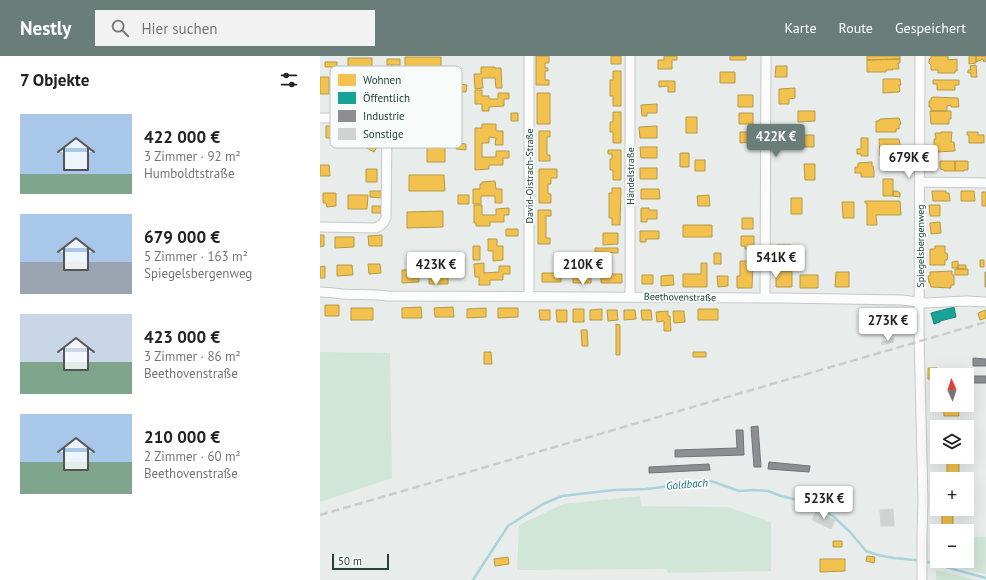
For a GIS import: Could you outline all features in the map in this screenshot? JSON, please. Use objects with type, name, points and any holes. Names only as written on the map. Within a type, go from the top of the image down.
[{"type":"street","name":"David-Oistrach-Straße","points":[[529,56],[529,296]]},
{"type":"street","name":"Händelstraße","points":[[630,56],[630,297]]},
{"type":"street","points":[[765,298],[766,56]]},
{"type":"street","name":"Spiegelsbergenweg","points":[[920,56],[920,333],[923,500],[922,580]]},
{"type":"street","points":[[320,227],[376,228],[385,222],[387,148]]},
{"type":"street","points":[[920,182],[986,183]]},
{"type":"street","name":"Beethovenstraße","points":[[320,292],[387,296],[765,298],[902,300],[931,303],[966,301],[986,302]]},
{"type":"green space","points":[[320,352],[390,353],[392,478],[320,502]]},
{"type":"green space","points":[[640,496],[641,506],[728,507],[771,522],[771,571],[668,573],[666,569],[517,570],[519,525],[563,504]]},
{"type":"green space","points":[[974,537],[986,537],[986,574],[959,568],[974,568]]},
{"type":"green space","points":[[936,570],[977,580],[936,580]]},
{"type":"building: Wohnen","points":[[536,56],[549,56],[549,63],[545,63],[545,68],[548,68],[548,71],[545,71],[545,80],[549,80],[549,85],[536,85]]},
{"type":"building: Wohnen","points":[[611,56],[621,56],[621,64],[611,64]]},
{"type":"building: Wohnen","points":[[664,56],[677,56],[677,60],[672,60],[672,69],[658,69],[658,60],[664,60]]},
{"type":"building: Wohnen","points":[[730,56],[746,56],[746,60],[730,60]]},
{"type":"building: Wohnen","points":[[867,56],[900,56],[900,59],[867,60]]},
{"type":"building: Wohnen","points":[[931,56],[948,56],[948,60],[957,59],[957,71],[955,71],[955,73],[938,73],[938,70],[931,70],[929,60]]},
{"type":"building: Wohnen","points":[[969,56],[976,56],[976,63],[969,64]]},
{"type":"building: Wohnen","points":[[976,56],[986,56],[986,61],[984,62],[983,59],[976,62]]},
{"type":"building: Wohnen","points":[[405,57],[441,57],[441,66],[405,66]]},
{"type":"building: Wohnen","points":[[348,58],[372,58],[372,66],[348,66]]},
{"type":"building: Wohnen","points":[[387,59],[400,59],[400,65],[387,65]]},
{"type":"building: Wohnen","points":[[900,59],[900,63],[898,63],[899,69],[886,70],[886,72],[867,72],[867,60]]},
{"type":"building: Wohnen","points":[[325,62],[337,62],[337,66],[325,67]]},
{"type":"building: Wohnen","points":[[976,65],[977,77],[971,77],[971,73],[968,73],[968,70],[971,70],[970,66]]},
{"type":"building: Wohnen","points":[[776,66],[787,66],[787,77],[775,77]]},
{"type":"building: Wohnen","points":[[481,67],[501,68],[502,88],[496,88],[495,78],[482,78],[483,88],[475,89],[474,74],[481,74]]},
{"type":"building: Wohnen","points":[[613,71],[621,71],[621,106],[613,106],[613,96],[610,96],[610,80],[613,80]]},
{"type":"building: Wohnen","points":[[720,72],[735,72],[735,83],[720,83]]},
{"type":"building: Wohnen","points":[[320,77],[329,77],[329,94],[320,94]]},
{"type":"building: Wohnen","points":[[883,79],[900,79],[900,91],[883,93]]},
{"type":"building: Wohnen","points":[[933,80],[959,80],[959,85],[955,85],[955,90],[937,90],[937,84],[933,84]]},
{"type":"building: Wohnen","points":[[659,81],[675,81],[675,92],[668,92],[668,86],[659,87]]},
{"type":"building: Wohnen","points":[[462,84],[467,85],[466,92],[462,92]]},
{"type":"building: Wohnen","points":[[795,88],[795,98],[789,99],[789,104],[779,104],[779,89]]},
{"type":"building: Wohnen","points":[[475,90],[482,90],[482,96],[489,96],[489,99],[498,99],[498,93],[509,93],[509,99],[504,99],[504,106],[489,107],[489,111],[482,111],[482,104],[475,104]]},
{"type":"building: Wohnen","points":[[537,93],[550,93],[550,124],[537,124]]},
{"type":"building: Wohnen","points":[[738,95],[753,95],[753,107],[738,107]]},
{"type":"building: Wohnen","points":[[931,98],[958,98],[959,107],[951,107],[951,105],[947,106],[947,111],[931,111],[929,101],[931,101]]},
{"type":"building: Wohnen","points":[[657,104],[657,113],[647,113],[647,116],[642,116],[641,105]]},
{"type":"building: Wohnen","points":[[798,111],[815,111],[815,121],[798,122]]},
{"type":"building: Wohnen","points":[[930,111],[951,111],[951,119],[949,119],[949,124],[931,124]]},
{"type":"building: Wohnen","points":[[613,112],[621,112],[621,143],[613,143],[613,132],[610,132],[610,122],[613,122]]},
{"type":"building: Wohnen","points":[[511,113],[518,113],[518,121],[511,121]]},
{"type":"building: Wohnen","points":[[739,113],[753,113],[753,124],[739,124]]},
{"type":"building: Wohnen","points":[[686,117],[697,117],[697,133],[686,133]]},
{"type":"building: Wohnen","points":[[899,118],[901,124],[899,125],[899,129],[896,129],[896,132],[876,132],[876,121],[879,121],[880,119]]},
{"type":"building: Wohnen","points":[[482,124],[496,124],[496,131],[503,131],[503,145],[495,145],[496,138],[489,137],[489,143],[482,143],[482,157],[496,157],[496,151],[509,151],[509,158],[503,158],[503,165],[489,165],[489,169],[475,170],[475,128],[482,128]]},
{"type":"building: Wohnen","points":[[326,126],[330,126],[330,138],[326,138]]},
{"type":"building: Wohnen","points":[[657,126],[657,138],[640,138],[639,127]]},
{"type":"building: Wohnen","points":[[539,131],[550,131],[550,137],[547,137],[547,155],[550,155],[550,161],[539,161]]},
{"type":"building: Wohnen","points":[[740,132],[754,132],[754,142],[740,143]]},
{"type":"building: Wohnen","points":[[952,132],[951,142],[954,142],[955,151],[936,152],[934,146],[934,139],[936,139],[935,133]]},
{"type":"building: Wohnen","points":[[967,132],[978,132],[978,135],[984,135],[984,143],[969,143],[969,135],[967,135]]},
{"type":"building: Wohnen","points":[[796,135],[814,135],[814,147],[805,147],[805,144],[796,144]]},
{"type":"building: Wohnen","points":[[861,138],[868,138],[868,156],[861,156],[861,154],[857,154],[857,149],[861,149]]},
{"type":"building: Wohnen","points":[[879,139],[899,139],[899,156],[880,156]]},
{"type":"building: Wohnen","points":[[462,144],[466,144],[466,150],[456,149],[462,148]]},
{"type":"building: Wohnen","points":[[640,147],[657,147],[657,158],[641,158]]},
{"type":"building: Wohnen","points":[[367,148],[376,148],[374,152]]},
{"type":"building: Wohnen","points":[[427,148],[445,148],[445,162],[427,162]]},
{"type":"building: Wohnen","points":[[608,150],[621,150],[621,180],[613,180],[613,170],[610,170],[610,159],[612,159],[612,154],[608,154]]},
{"type":"building: Wohnen","points":[[680,153],[689,153],[689,167],[680,167]]},
{"type":"building: Wohnen","points":[[695,160],[705,160],[705,171],[695,171]]},
{"type":"building: Wohnen","points":[[940,161],[955,161],[955,171],[944,171],[940,169]]},
{"type":"building: Wohnen","points":[[955,161],[968,161],[968,170],[955,171]]},
{"type":"building: Wohnen","points":[[872,162],[874,177],[861,177],[861,173],[855,173],[855,167],[858,167],[858,163]]},
{"type":"building: Wohnen","points":[[804,164],[815,164],[815,180],[805,180]]},
{"type":"building: Wohnen","points":[[320,165],[329,165],[330,176],[320,176]]},
{"type":"building: Wohnen","points":[[640,168],[657,168],[657,179],[640,179]]},
{"type":"building: Wohnen","points":[[366,169],[377,169],[377,182],[366,182]]},
{"type":"building: Wohnen","points":[[539,169],[557,169],[557,178],[551,178],[551,184],[548,184],[548,194],[551,194],[551,203],[539,203]]},
{"type":"building: Wohnen","points":[[409,175],[444,175],[445,191],[409,191]]},
{"type":"building: Wohnen","points":[[883,179],[893,179],[893,196],[883,196]]},
{"type":"building: Wohnen","points":[[495,181],[496,189],[502,189],[502,203],[495,203],[495,196],[481,196],[481,204],[473,204],[473,189],[480,189],[480,184],[482,184],[482,182]]},
{"type":"building: Wohnen","points":[[612,188],[621,188],[620,225],[612,225],[612,218],[609,218],[609,193],[612,193]]},
{"type":"building: Wohnen","points":[[641,189],[659,189],[660,199],[641,199]]},
{"type":"building: Wohnen","points":[[370,191],[381,191],[381,198],[370,197]]},
{"type":"building: Wohnen","points":[[893,191],[900,193],[900,197],[893,196]]},
{"type":"building: Wohnen","points":[[932,191],[946,191],[946,193],[949,193],[950,201],[933,201]]},
{"type":"building: Wohnen","points":[[961,191],[974,191],[975,201],[961,201]]},
{"type":"building: Wohnen","points":[[982,192],[986,192],[986,206],[982,206]]},
{"type":"building: Wohnen","points":[[323,193],[336,193],[336,206],[327,207],[326,203],[323,203]]},
{"type":"building: Wohnen","points":[[348,195],[368,195],[367,209],[348,209]]},
{"type":"building: Wohnen","points":[[458,195],[469,195],[469,204],[458,204]]},
{"type":"building: Wohnen","points":[[709,195],[710,206],[698,206],[697,196]]},
{"type":"building: Wohnen","points":[[791,198],[802,198],[802,214],[791,214]]},
{"type":"building: Wohnen","points":[[865,201],[900,201],[901,215],[876,215],[877,225],[867,225],[867,203],[865,203]]},
{"type":"building: Wohnen","points":[[842,202],[854,202],[854,218],[843,218]]},
{"type":"building: Wohnen","points":[[474,205],[482,205],[482,215],[496,215],[496,209],[509,208],[509,215],[504,215],[504,222],[490,222],[490,226],[476,226],[476,223],[474,223]]},
{"type":"building: Wohnen","points":[[929,205],[940,205],[940,216],[930,216]]},
{"type":"building: Wohnen","points":[[372,206],[381,206],[381,213],[372,213]]},
{"type":"building: Wohnen","points":[[641,208],[657,210],[657,219],[647,219],[647,222],[641,222]]},
{"type":"building: Wohnen","points":[[538,210],[551,210],[551,216],[546,216],[546,238],[550,238],[550,244],[538,244]]},
{"type":"building: Wohnen","points":[[443,211],[443,227],[407,228],[407,212]]},
{"type":"building: Wohnen","points":[[742,218],[753,218],[753,229],[742,229]]},
{"type":"building: Wohnen","points":[[940,222],[941,233],[931,234],[930,223]]},
{"type":"building: Wohnen","points":[[683,225],[712,225],[712,237],[683,237]]},
{"type":"building: Wohnen","points":[[506,229],[518,229],[518,236],[506,236]]},
{"type":"building: Wohnen","points":[[640,231],[659,231],[659,239],[646,239],[646,242],[640,242]]},
{"type":"building: Wohnen","points":[[603,233],[618,233],[618,244],[603,245]]},
{"type":"building: Wohnen","points":[[320,235],[324,235],[324,246],[320,247]]},
{"type":"building: Wohnen","points":[[382,235],[382,246],[369,246],[368,236]]},
{"type":"building: Wohnen","points":[[741,236],[754,236],[754,249],[745,249],[745,246],[741,246]]},
{"type":"building: Wohnen","points":[[335,237],[354,237],[354,247],[335,248]]},
{"type":"building: Wohnen","points":[[488,239],[497,239],[497,246],[503,246],[503,260],[493,261],[493,251],[488,251]]},
{"type":"building: Wohnen","points":[[777,245],[791,245],[791,258],[777,258]]},
{"type":"building: Wohnen","points":[[473,246],[480,246],[480,260],[473,260]]},
{"type":"building: Wohnen","points":[[935,246],[945,246],[945,253],[948,255],[947,260],[945,260],[945,265],[930,265],[930,249],[935,249]]},
{"type":"building: Wohnen","points":[[595,248],[618,248],[618,253],[595,252]]},
{"type":"building: Wohnen","points":[[714,253],[721,253],[721,264],[714,264]]},
{"type":"building: Wohnen","points":[[980,260],[984,260],[984,267],[980,267]]},
{"type":"building: Wohnen","points":[[740,261],[753,261],[752,288],[737,288],[737,276],[740,276]]},
{"type":"building: Wohnen","points":[[958,261],[958,268],[952,268],[952,262]]},
{"type":"building: Wohnen","points":[[484,263],[484,273],[499,272],[499,266],[510,266],[510,274],[503,274],[503,280],[490,280],[490,285],[479,285],[479,277],[475,277],[474,264]]},
{"type":"building: Wohnen","points":[[701,263],[707,263],[707,287],[683,287],[683,274],[701,274]]},
{"type":"building: Wohnen","points":[[368,264],[380,264],[381,273],[369,274]]},
{"type":"building: Wohnen","points":[[337,265],[352,265],[353,275],[337,276]]},
{"type":"building: Wohnen","points":[[958,265],[966,265],[966,269],[958,269]]},
{"type":"building: Wohnen","points":[[325,266],[325,278],[320,278],[320,267]]},
{"type":"building: Wohnen","points":[[955,269],[968,269],[968,275],[955,275]]},
{"type":"building: Wohnen","points":[[402,270],[418,270],[419,282],[402,283]]},
{"type":"building: Wohnen","points":[[776,271],[792,271],[792,287],[776,287]]},
{"type":"building: Wohnen","points":[[952,271],[952,275],[954,275],[954,285],[951,285],[951,288],[931,287],[928,276],[930,276],[930,272]]},
{"type":"building: Wohnen","points":[[836,272],[849,272],[849,287],[835,287]]},
{"type":"building: Wohnen","points":[[986,272],[986,287],[985,287]]},
{"type":"building: Wohnen","points":[[542,273],[561,273],[561,282],[542,282]]},
{"type":"building: Wohnen","points":[[573,273],[591,273],[591,283],[573,283]]},
{"type":"building: Wohnen","points":[[429,274],[448,274],[448,284],[429,284]]},
{"type":"building: Wohnen","points":[[601,274],[622,274],[622,283],[601,283]]},
{"type":"building: Wohnen","points":[[642,275],[653,275],[653,284],[642,284]]},
{"type":"building: Wohnen","points":[[673,275],[674,285],[661,286],[661,276]]},
{"type":"building: Wohnen","points":[[800,275],[818,275],[818,288],[800,288]]},
{"type":"building: Wohnen","points":[[717,276],[728,276],[728,286],[718,287]]},
{"type":"building: Wohnen","points":[[325,305],[339,305],[339,316],[325,316]]},
{"type":"building: Wohnen","points":[[421,307],[422,318],[402,318],[402,308]]},
{"type":"building: Wohnen","points":[[453,307],[454,317],[435,317],[434,308]]},
{"type":"building: Wohnen","points":[[351,308],[373,308],[373,320],[351,320]]},
{"type":"building: Wohnen","points":[[486,308],[486,317],[467,318],[467,309]]},
{"type":"building: Wohnen","points":[[498,308],[518,308],[518,317],[498,318]]},
{"type":"building: Wohnen","points":[[573,309],[584,309],[584,322],[573,322]]},
{"type":"building: Wohnen","points":[[602,309],[602,320],[590,320],[590,310]]},
{"type":"building: Wohnen","points":[[698,309],[718,309],[718,320],[698,320]]},
{"type":"building: Wohnen","points":[[539,310],[550,310],[550,320],[540,320]]},
{"type":"building: Wohnen","points":[[556,310],[567,310],[567,322],[557,322]]},
{"type":"building: Wohnen","points":[[607,310],[617,310],[618,320],[608,321]]},
{"type":"building: Wohnen","points":[[624,310],[635,310],[636,319],[624,320]]},
{"type":"building: Wohnen","points":[[641,310],[651,310],[652,320],[642,320]]},
{"type":"building: Wohnen","points":[[986,310],[986,318],[980,320],[978,313]]},
{"type":"building: Wohnen","points":[[668,311],[668,316],[670,316],[671,331],[664,331],[664,321],[657,322],[656,312]]},
{"type":"building: Wohnen","points":[[673,311],[684,311],[685,322],[674,323]]},
{"type":"building: Wohnen","points":[[616,324],[620,325],[620,355],[616,355]]},
{"type":"building: Wohnen","points":[[581,330],[587,330],[588,346],[582,346]]},
{"type":"building: Wohnen","points":[[484,352],[491,352],[492,364],[484,364]]},
{"type":"building: Wohnen","points":[[693,352],[706,352],[706,357],[693,357]]},
{"type":"building: Wohnen","points":[[928,368],[930,368],[930,379],[928,379]]},
{"type":"building: Wohnen","points":[[944,412],[959,412],[959,416],[944,416]]},
{"type":"building: Wohnen","points":[[947,464],[959,464],[959,472],[947,472]]},
{"type":"building: Wohnen","points":[[942,516],[953,516],[953,524],[942,524]]},
{"type":"building: Wohnen","points":[[833,541],[842,541],[842,547],[833,547]]},
{"type":"building: Wohnen","points":[[867,556],[875,557],[874,563],[866,561]]},
{"type":"building: Wohnen","points":[[508,557],[509,564],[495,566],[494,559]]},
{"type":"building: Wohnen","points":[[820,559],[845,559],[845,571],[820,572]]},
{"type":"building: Öffentlich","points":[[954,307],[956,317],[934,324],[931,313]]},
{"type":"building: Industrie","points":[[973,358],[986,359],[986,366],[973,366]]},
{"type":"building: Industrie","points":[[974,376],[986,376],[986,383],[974,383]]},
{"type":"building: Industrie","points":[[758,426],[761,467],[754,467],[751,427]]},
{"type":"building: Industrie","points":[[736,430],[743,430],[744,455],[675,457],[675,450],[737,448]]},
{"type":"building: Industrie","points":[[769,462],[810,466],[809,472],[768,469]]},
{"type":"building: Industrie","points":[[709,464],[710,470],[649,473],[649,467]]},
{"type":"building: Sonstige","points":[[893,338],[894,342],[891,343],[890,341],[890,343],[885,343],[882,345],[881,342],[885,342]]},
{"type":"building: Sonstige","points":[[893,509],[894,526],[881,526],[880,510]]},
{"type":"building: Sonstige","points":[[816,511],[835,520],[831,529],[812,520]]},
{"type":"waterway","name":"Goldbach","points":[[473,580],[508,526],[543,504],[562,496],[614,490],[646,489],[711,481],[739,491],[768,491],[781,496],[814,504],[834,517],[851,533],[866,551],[894,558],[924,561],[986,578]]},
{"type":"railway","points":[[320,515],[986,322]]}]
